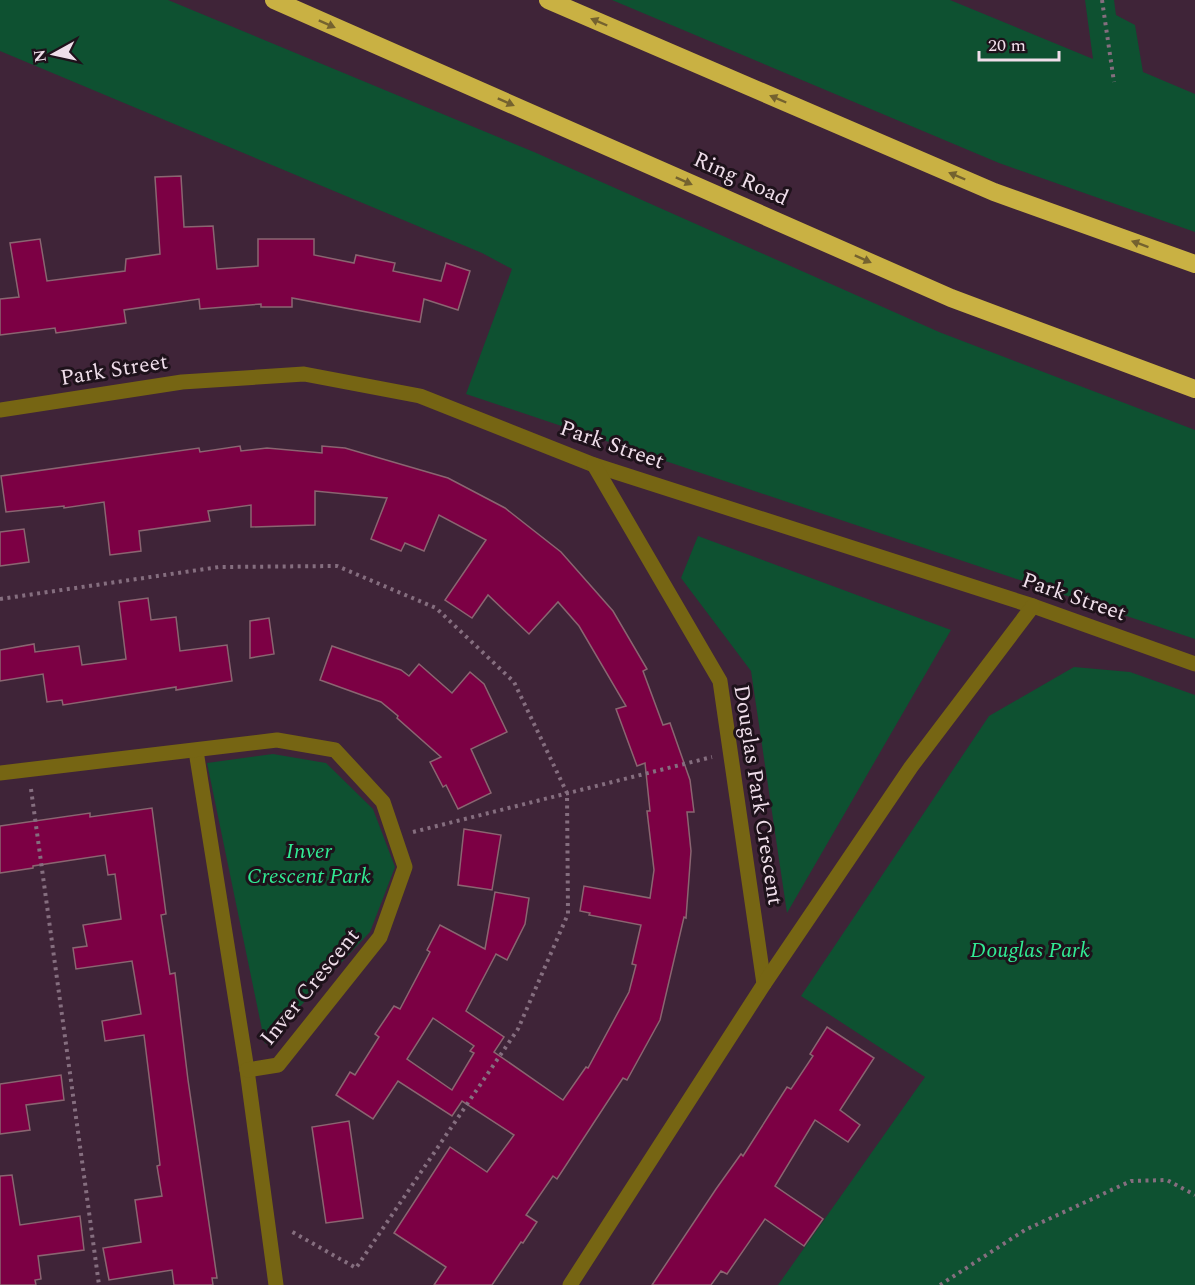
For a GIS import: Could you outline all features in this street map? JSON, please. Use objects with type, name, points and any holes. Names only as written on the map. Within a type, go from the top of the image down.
[{"type":"highway","name":"Ring Road","points":[[274,0],[951,298],[1195,389]]},
{"type":"highway","points":[[548,0],[994,192],[1195,264]]},
{"type":"street","name":"Park Street","points":[[0,410],[183,382],[304,374],[420,396],[594,465],[1033,606],[1195,664]]},
{"type":"street","name":"Douglas Park Crescent","points":[[594,465],[720,681],[764,984]]},
{"type":"street","name":"Douglas Park Crescent","points":[[570,1285],[764,984],[911,767],[1033,606]]},
{"type":"street","name":"Inver Crescent","points":[[0,774],[277,740],[335,750],[383,802],[405,867],[380,937],[278,1065],[247,1070]]},
{"type":"street","name":"Inver Crescent","points":[[196,751],[247,1070],[276,1285]]},
{"type":"path","points":[[1102,0],[1114,82]]},
{"type":"path","points":[[395,837],[730,752]]},
{"type":"path","points":[[28,770],[99,1285]]},
{"type":"path","points":[[940,1285],[1025,1230],[1131,1181],[1167,1180],[1195,1195]]},
{"type":"green space","points":[[0,0],[168,0],[534,152],[939,332],[1195,430],[1195,639],[466,394],[512,269],[482,253],[0,51]]},
{"type":"green space","points":[[612,0],[950,0],[1093,59],[1085,0],[1114,0],[1116,15],[1135,25],[1143,72],[1195,94],[1195,232],[999,163]]},
{"type":"green space","points":[[698,536],[951,630],[787,913],[751,671],[681,578]]},
{"type":"green space","name":"Douglas Park","points":[[1074,667],[1130,672],[1195,695],[1195,1285],[778,1285],[925,1077],[801,996],[989,716]]},
{"type":"green space","name":"Inver Crescent Park","points":[[273,754],[326,763],[373,809],[395,867],[370,932],[265,1044],[207,763]]},
{"type":"building","points":[[181,176],[184,227],[213,226],[217,269],[258,266],[258,239],[314,239],[314,255],[354,263],[356,255],[395,263],[393,271],[441,281],[446,263],[470,271],[458,310],[424,299],[420,322],[292,298],[292,307],[261,307],[261,304],[200,309],[199,299],[124,310],[126,323],[56,333],[55,328],[0,335],[0,299],[19,297],[10,243],[40,239],[47,281],[125,271],[126,259],[160,254],[155,177]]},
{"type":"building","points":[[240,446],[241,451],[267,448],[322,453],[322,446],[345,448],[448,478],[505,508],[561,552],[613,611],[647,669],[643,671],[663,725],[670,723],[690,780],[694,812],[687,812],[691,851],[686,918],[684,917],[660,1020],[627,1080],[623,1078],[557,1179],[553,1176],[526,1215],[537,1222],[492,1285],[434,1285],[446,1267],[394,1233],[450,1147],[487,1172],[514,1135],[462,1101],[452,1116],[398,1081],[373,1119],[336,1095],[350,1072],[355,1075],[379,1037],[375,1034],[394,1006],[400,1009],[430,952],[427,950],[440,925],[485,949],[495,892],[529,898],[525,924],[507,960],[496,954],[466,1011],[504,1037],[494,1052],[563,1100],[586,1067],[588,1068],[629,992],[636,965],[632,964],[641,925],[589,915],[590,913],[580,911],[584,886],[650,898],[654,870],[647,811],[650,811],[645,763],[637,766],[616,709],[626,706],[579,626],[558,602],[529,634],[488,595],[472,618],[445,600],[486,540],[439,515],[424,551],[405,543],[401,551],[371,539],[387,498],[315,491],[315,525],[251,527],[251,505],[208,511],[210,521],[139,531],[141,551],[110,555],[104,502],[64,508],[64,506],[6,512],[1,476],[199,448],[200,452]],"holes":[[[433,1018],[474,1046],[470,1051],[474,1053],[452,1090],[407,1059]]]},
{"type":"building","points":[[24,529],[29,562],[0,566],[0,532]]},
{"type":"building","points":[[148,598],[151,620],[176,617],[180,651],[227,645],[232,681],[176,690],[176,687],[63,705],[62,700],[47,702],[43,674],[0,681],[0,650],[34,644],[35,652],[79,646],[82,665],[126,659],[119,602]]},
{"type":"building","points":[[269,618],[274,654],[250,658],[250,621]]},
{"type":"building","points":[[332,646],[401,670],[409,676],[419,664],[452,693],[470,672],[484,684],[507,732],[471,749],[491,793],[458,809],[446,785],[443,787],[430,762],[441,757],[397,718],[398,716],[381,702],[320,680]]},
{"type":"building","points":[[152,808],[166,914],[161,915],[170,974],[175,973],[217,1278],[212,1278],[213,1285],[174,1285],[172,1270],[109,1280],[103,1248],[141,1242],[135,1200],[162,1196],[144,1035],[105,1041],[102,1021],[141,1014],[132,961],[76,969],[73,948],[87,946],[83,925],[121,919],[115,874],[108,875],[105,855],[0,873],[0,826],[90,813],[90,817]]},
{"type":"building","points":[[464,829],[501,835],[492,890],[458,885]]},
{"type":"building","points":[[827,1027],[874,1058],[840,1110],[860,1125],[848,1142],[815,1120],[775,1186],[823,1219],[804,1246],[765,1219],[727,1274],[721,1271],[711,1285],[652,1285],[716,1189],[741,1154],[743,1156],[787,1087],[791,1089],[813,1056],[810,1054]]},
{"type":"building","points":[[61,1075],[64,1100],[26,1105],[30,1130],[0,1134],[0,1084]]},
{"type":"building","points":[[349,1121],[363,1218],[326,1223],[312,1127]]},
{"type":"building","points":[[12,1175],[20,1225],[80,1216],[84,1250],[38,1256],[41,1279],[35,1280],[36,1285],[0,1285],[0,1176]]}]
